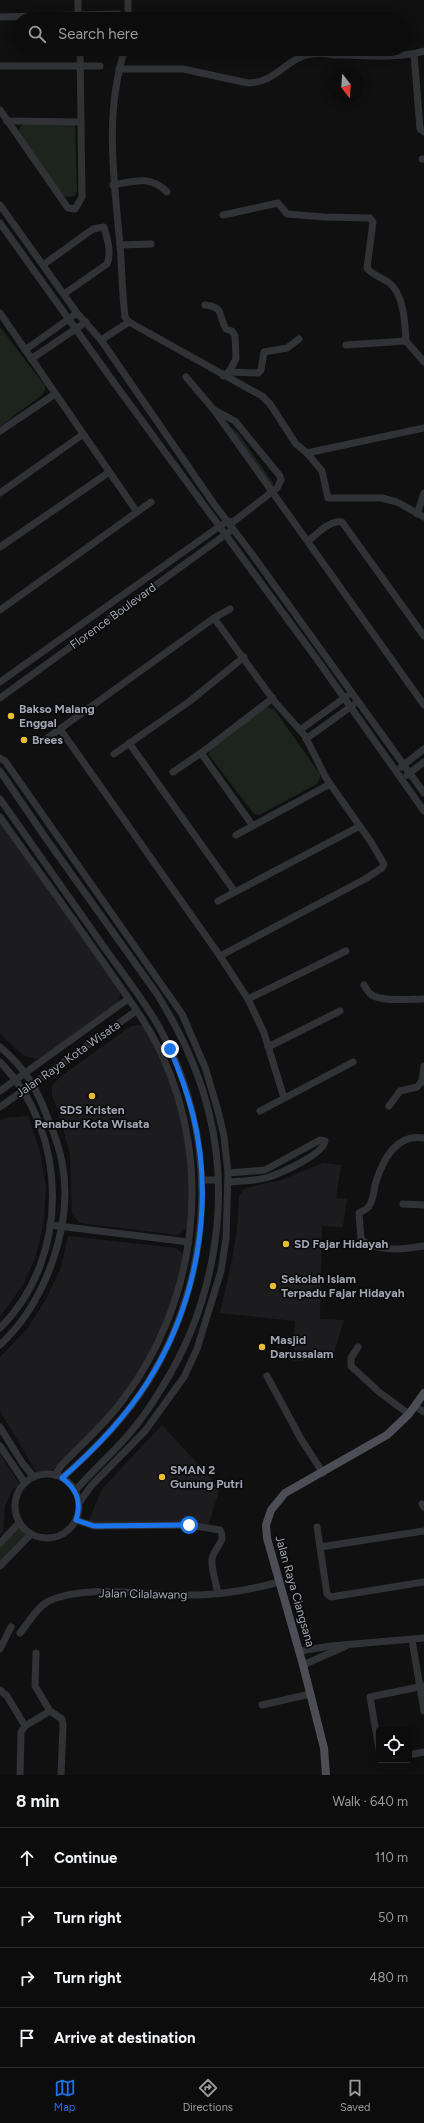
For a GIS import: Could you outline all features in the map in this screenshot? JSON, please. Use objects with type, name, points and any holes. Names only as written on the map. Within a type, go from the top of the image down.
[{"type":"main road","name":"Jalan Raya Ciangsana","points":[[326,1775],[324,1748],[304,1665],[267,1538],[266,1525],[271,1510],[285,1493],[323,1473],[386,1435],[409,1414],[424,1393]]},
{"type":"street","points":[[78,0],[78,12]]},
{"type":"street","points":[[128,0],[128,12]]},
{"type":"street","points":[[0,17],[12,17]]},
{"type":"street","points":[[424,51],[414,54],[420,129],[424,132]]},
{"type":"street","points":[[0,110],[68,208],[71,209],[78,206],[82,197],[80,56]]},
{"type":"street","points":[[123,56],[112,103],[113,185],[120,245],[124,306],[126,317],[129,322],[226,374],[262,396],[270,404],[296,444],[307,453],[322,471],[328,498],[382,498],[398,502],[424,517]]},
{"type":"street","points":[[119,68],[183,69],[248,83],[257,83],[269,79],[299,57],[303,56]]},
{"type":"street","points":[[0,66],[100,66]]},
{"type":"street","points":[[7,121],[81,122]]},
{"type":"street","points":[[113,185],[143,179],[156,183],[167,192]]},
{"type":"street","points":[[224,215],[278,203],[282,205],[284,212],[287,214],[324,217],[370,218],[373,222],[367,268],[388,282],[395,290],[404,320],[406,341],[424,362]]},
{"type":"street","points":[[0,205],[77,313],[101,340],[351,693],[424,793]]},
{"type":"street","points":[[0,223],[75,329],[226,534],[424,811]]},
{"type":"street","points":[[43,265],[93,229],[104,227],[109,253],[107,264],[64,294]]},
{"type":"street","points":[[120,245],[151,244]]},
{"type":"street","points":[[205,305],[217,307],[220,311],[226,329],[232,331],[234,336],[236,359],[226,374]]},
{"type":"street","points":[[26,350],[77,313]]},
{"type":"street","points":[[1,316],[26,350],[108,473],[137,512]]},
{"type":"street","points":[[31,359],[86,322]]},
{"type":"street","points":[[101,340],[129,322]]},
{"type":"street","points":[[226,374],[258,373],[264,352],[287,348],[299,339]]},
{"type":"street","points":[[346,345],[406,341]]},
{"type":"street","points":[[186,377],[214,410],[424,705]]},
{"type":"street","points":[[0,431],[55,394]]},
{"type":"street","points":[[214,410],[235,420],[280,476],[280,483],[273,492],[231,524]]},
{"type":"street","points":[[307,453],[424,428]]},
{"type":"street","points":[[0,493],[82,435]]},
{"type":"street","points":[[0,547],[108,473]]},
{"type":"street","points":[[417,514],[424,493]]},
{"type":"street","points":[[0,610],[151,502]]},
{"type":"street","points":[[308,541],[332,523],[339,521],[342,522],[424,636]]},
{"type":"street","name":"Florence Boulevard","points":[[0,682],[220,526],[231,524]]},
{"type":"street","name":"Florence Boulevard","points":[[0,698],[226,534],[231,524]]},
{"type":"street","points":[[46,739],[214,618],[230,610]]},
{"type":"street","points":[[214,618],[273,698],[300,730],[330,784],[383,860],[382,868],[364,879],[220,956]]},
{"type":"street","points":[[114,754],[190,701],[244,657]]},
{"type":"street","points":[[300,730],[351,693]]},
{"type":"street","points":[[173,772],[202,754],[273,698]]},
{"type":"street","points":[[306,740],[358,702]]},
{"type":"street","points":[[60,729],[220,956],[248,999],[268,1047],[284,1098]]},
{"type":"street","points":[[129,743],[235,892]]},
{"type":"street","points":[[396,770],[424,749]]},
{"type":"street","points":[[202,754],[253,826]]},
{"type":"street","points":[[0,758],[4,761],[157,976],[182,1014],[205,1067],[224,1136],[228,1173],[226,1239],[221,1271],[214,1300],[184,1377],[145,1431],[91,1486],[79,1503],[76,1520],[68,1531],[56,1537],[43,1538],[31,1534],[19,1523],[15,1513],[15,1502],[18,1492],[25,1483],[34,1477],[44,1474],[59,1476],[75,1491],[79,1503]]},
{"type":"street","points":[[402,779],[424,762]]},
{"type":"street","points":[[0,770],[44,837],[142,973],[173,1019],[199,1081],[210,1119],[218,1180],[216,1237],[210,1270],[195,1324],[175,1367],[129,1434],[75,1491]]},
{"type":"street","points":[[236,835],[330,784]]},
{"type":"street","points":[[0,800],[159,1027],[185,1086],[198,1142],[202,1180],[202,1208],[195,1262],[186,1298],[160,1360],[147,1383],[118,1422],[59,1476]]},
{"type":"street","points":[[0,817],[128,999],[161,1053],[175,1089],[186,1132],[193,1187],[189,1242],[173,1306],[153,1354],[126,1396],[61,1466],[59,1476]]},
{"type":"street","points":[[218,901],[360,826]]},
{"type":"street","points":[[248,999],[346,951]]},
{"type":"street","points":[[142,973],[157,976]]},
{"type":"street","points":[[364,985],[370,995],[376,997],[402,1000],[424,999]]},
{"type":"street","name":"Jalan Raya Kota Wisata","points":[[0,1091],[128,999]]},
{"type":"street","name":"Jalan Raya Kota Wisata","points":[[0,1107],[136,1011]]},
{"type":"street","points":[[268,1047],[340,1011]]},
{"type":"street","points":[[0,1047],[34,1083],[55,1138],[62,1163],[64,1179],[62,1228],[50,1269],[29,1311],[0,1345]]},
{"type":"street","points":[[0,1062],[23,1091],[40,1124],[49,1155],[52,1180],[50,1225],[35,1277],[21,1302],[0,1328]]},
{"type":"street","points":[[260,1111],[353,1062]]},
{"type":"street","points":[[389,1106],[400,1092],[417,1087],[423,1082],[424,1066]]},
{"type":"street","points":[[199,1081],[205,1067]]},
{"type":"street","points":[[186,1132],[198,1142]]},
{"type":"street","points":[[424,1138],[417,1137],[403,1139],[392,1148],[377,1178],[369,1206],[359,1213],[361,1239],[367,1244],[399,1249],[424,1246]]},
{"type":"street","points":[[228,1173],[265,1170],[320,1140],[325,1141],[322,1147],[314,1154],[274,1175],[254,1180],[228,1182]]},
{"type":"street","points":[[202,1180],[218,1180]]},
{"type":"street","points":[[403,1204],[424,1205]]},
{"type":"street","points":[[50,1225],[62,1228],[189,1242]]},
{"type":"street","points":[[216,1237],[226,1239]]},
{"type":"street","points":[[189,1242],[195,1262]]},
{"type":"street","points":[[173,1306],[186,1298]]},
{"type":"street","points":[[358,1347],[351,1358],[351,1366],[379,1392],[409,1414]]},
{"type":"street","points":[[267,1376],[323,1473]]},
{"type":"street","points":[[415,1406],[424,1412]]},
{"type":"street","points":[[0,1427],[23,1464],[34,1477]]},
{"type":"street","points":[[0,1446],[25,1483]]},
{"type":"street","points":[[76,1520],[94,1526],[189,1525],[220,1530],[222,1540],[212,1558],[218,1593]]},
{"type":"street","points":[[0,1543],[19,1523]]},
{"type":"street","points":[[317,1526],[328,1596],[334,1597],[424,1582]]},
{"type":"street","points":[[320,1547],[424,1531]]},
{"type":"street","points":[[0,1566],[31,1534]]},
{"type":"street","name":"Jalan Cilalawang","points":[[20,1632],[48,1601],[72,1595],[99,1592],[182,1596],[250,1590],[279,1582]]},
{"type":"street","points":[[0,1649],[11,1627]]},
{"type":"street","points":[[300,1651],[350,1644],[424,1638]]},
{"type":"street","points":[[412,1640],[422,1686],[424,1711]]},
{"type":"street","points":[[304,1665],[350,1644]]},
{"type":"street","points":[[36,1653],[35,1686],[50,1711],[58,1716],[63,1725],[61,1775]]},
{"type":"street","points":[[376,1732],[370,1697],[422,1686]]},
{"type":"street","points":[[0,1690],[7,1696],[25,1726]]},
{"type":"street","points":[[262,1705],[310,1694]]},
{"type":"street","points":[[20,1775],[22,1732],[25,1726],[50,1711]]},
{"type":"street","points":[[412,1754],[424,1752]]},
{"type":"shaded area","points":[[24,123],[73,123],[75,127],[77,191],[74,196],[66,197],[63,195],[20,134],[19,129]]},
{"type":"shaded area","points":[[0,327],[45,386],[45,390],[42,395],[0,426]]},
{"type":"shaded area","points":[[226,423],[238,433],[273,483],[273,488]]},
{"type":"shaded area","points":[[266,707],[274,709],[320,774],[320,778],[317,784],[259,815],[254,814],[209,755],[209,749]]},
{"type":"shaded area","points":[[0,818],[121,990],[119,1001],[44,1056],[35,1059],[23,1055],[0,1034]]},
{"type":"shaded area","points":[[142,1025],[149,1030],[168,1068],[190,1143],[190,1222],[185,1230],[177,1235],[80,1223],[72,1214],[70,1154],[58,1110],[52,1096],[52,1086],[60,1077],[131,1026]]},
{"type":"shaded area","points":[[28,1116],[40,1151],[46,1186],[44,1220],[36,1256],[24,1283],[0,1317],[0,1121],[5,1118]]},
{"type":"shaded area","name":"Sekolah Islam Terpadu Fajar Hidayah","points":[[323,1163],[341,1165],[336,1198],[347,1199],[343,1227],[322,1226],[320,1319],[344,1320],[332,1359],[293,1361],[295,1321],[220,1313],[232,1260],[237,1229],[239,1196],[245,1188],[281,1180]]},
{"type":"shaded area","points":[[68,1236],[176,1248],[183,1254],[170,1318],[142,1371],[111,1415],[68,1458],[53,1470],[38,1474],[0,1411],[0,1357],[27,1329],[45,1301],[61,1268]]},
{"type":"shaded area","name":"SMAN 2 Gunung Putri","points":[[162,1425],[220,1488],[208,1526],[88,1523],[102,1489]]},
{"type":"shaded area","points":[[0,1454],[20,1485],[12,1490],[5,1506],[3,1532],[0,1535]]},
{"type":"shaded area","points":[[19,1523],[31,1534],[0,1566],[0,1543]]},
{"type":"place","name":"Bakso Malang Enggal","points":[[11,716]]},
{"type":"place","name":"Brees","points":[[24,740]]},
{"type":"place","name":"SDS Kristen Penabur Kota Wisata","points":[[92,1096]]},
{"type":"place","name":"SD Fajar Hidayah","points":[[286,1244]]},
{"type":"place","name":"Sekolah Islam Terpadu Fajar Hidayah","points":[[273,1286]]},
{"type":"place","name":"Masjid Darussalam","points":[[262,1347]]},
{"type":"place","name":"SMAN 2 Gunung Putri","points":[[162,1477]]},
{"type":"route","points":[[170,1049],[185,1086],[193,1116],[198,1142],[202,1180],[200,1237],[186,1298],[160,1360],[147,1383],[118,1422],[101,1441],[62,1478],[70,1484],[78,1497],[79,1512],[76,1520],[94,1526],[189,1525]]}]
